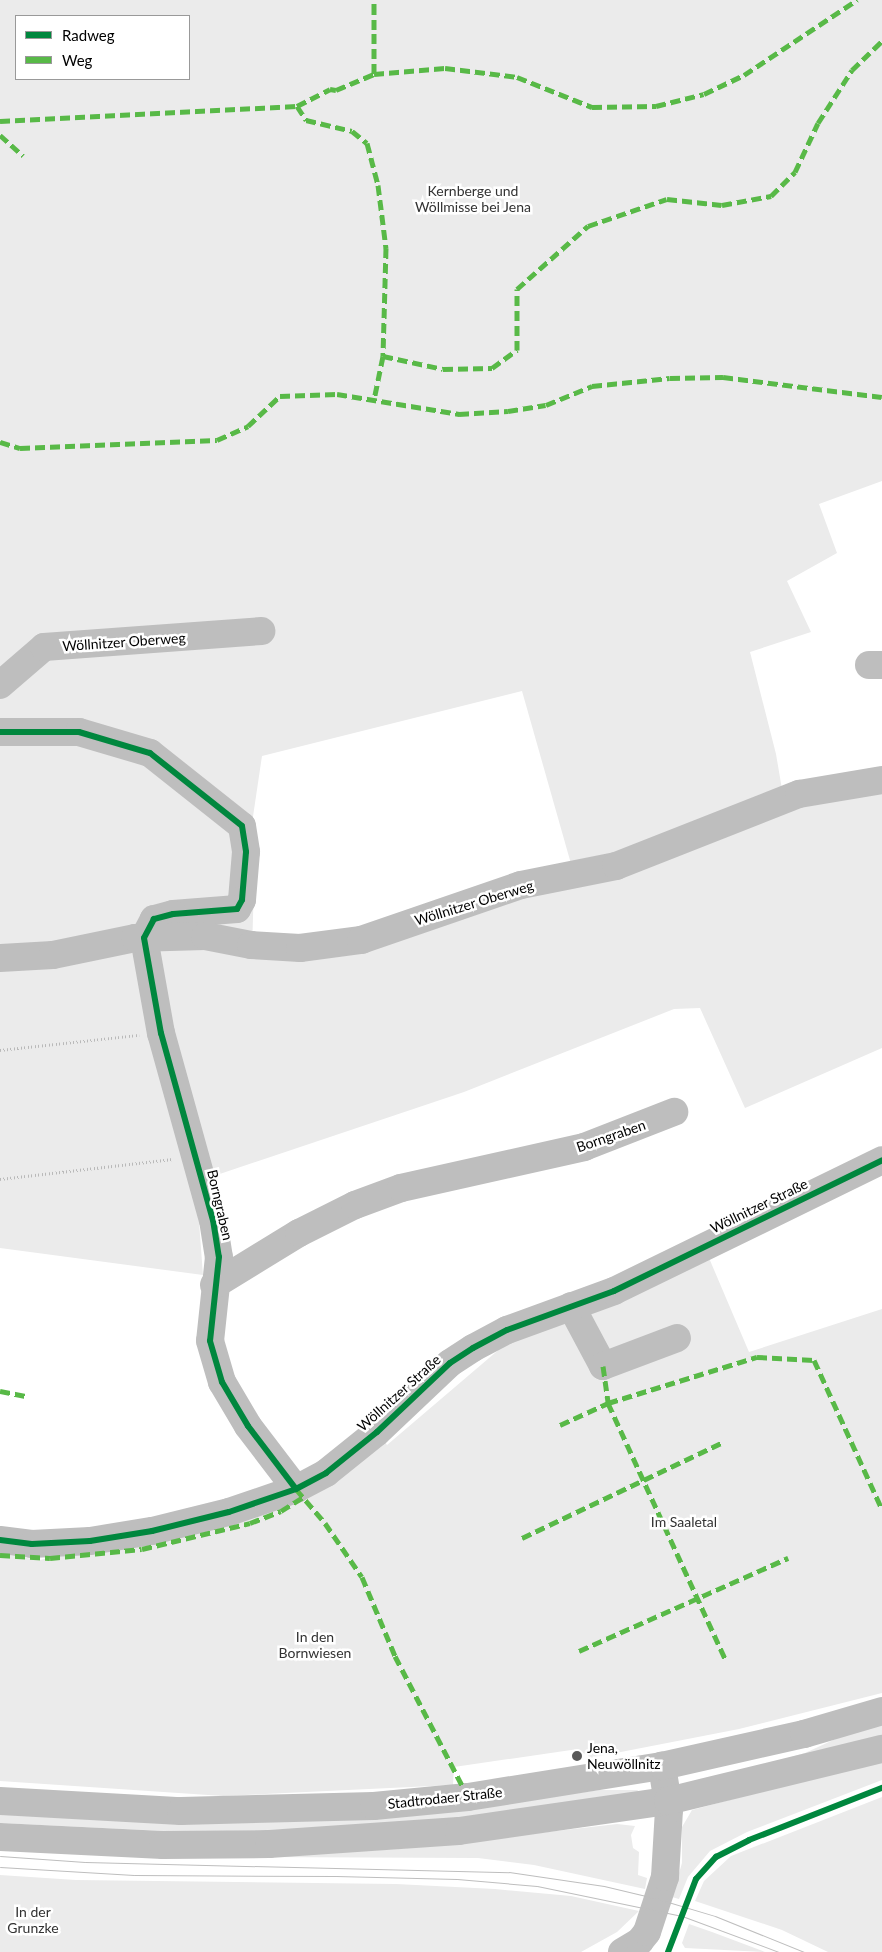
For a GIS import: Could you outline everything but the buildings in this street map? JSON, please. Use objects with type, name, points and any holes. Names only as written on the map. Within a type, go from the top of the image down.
[{"type":"street","name":"Wöllnitzer Oberweg","points":[[0,685],[44,647],[261,631]]},
{"type":"street","points":[[0,732],[79,732],[150,753],[242,826],[246,852],[242,900],[237,909],[173,914],[154,919],[144,938]]},
{"type":"street","name":"Wöllnitzer Oberweg","points":[[0,958],[53,955],[117,940],[144,938],[205,936],[251,945],[300,948],[361,940],[521,885],[616,866],[799,794],[882,780]]},
{"type":"street","name":"Borngraben","points":[[144,938],[161,1033],[195,1154],[219,1257],[214,1285],[210,1342],[222,1382],[248,1426],[296,1489]]},
{"type":"street","name":"Borngraben","points":[[214,1285],[298,1233],[355,1205],[400,1188],[584,1147],[674,1112]]},
{"type":"street","name":"Wöllnitzer Straße","points":[[0,1540],[32,1544],[90,1541],[152,1531],[229,1512],[296,1489],[326,1473],[377,1432],[450,1363],[507,1330],[614,1291],[882,1160]]},
{"type":"street","points":[[571,1306],[603,1366],[677,1338]]},
{"type":"street","name":"Stadtrodaer Straße","points":[[0,1801],[181,1811],[374,1806],[468,1797],[662,1766],[804,1734],[882,1711]]},
{"type":"street","points":[[0,1837],[163,1845],[366,1839],[539,1821],[668,1801],[882,1749]]},
{"type":"street","points":[[622,1952],[640,1941],[650,1927],[665,1877],[669,1835],[668,1801],[662,1766]]},
{"type":"path","points":[[0,1050],[161,1033]]},
{"type":"path","points":[[0,1180],[195,1154]]},
{"type":"green space","name":"Kernberge und Wöllmisse bei Jena","points":[[0,0],[882,0],[882,481],[819,504],[837,553],[787,581],[811,632],[750,652],[776,754],[785,807],[882,790],[882,1048],[745,1108],[700,1008],[674,1009],[464,1092],[196,1182],[203,1275],[0,1248]],"holes":[[[522,691],[577,885],[252,950],[255,852],[251,830],[262,756]]]},
{"type":"green space","points":[[709,1258],[749,1352],[882,1309],[882,1693],[739,1729],[590,1758],[578,1749],[454,1767],[453,1785],[223,1796],[0,1781],[0,1554],[40,1560],[140,1538],[385,1442],[387,1445],[509,1341]]},
{"type":"green space","points":[[882,1724],[882,1735],[767,1764],[805,1753],[842,1736]]},
{"type":"green space","points":[[882,1759],[882,1780],[747,1832],[710,1851],[688,1877],[679,1899],[672,1897],[682,1863],[682,1827],[692,1810]]},
{"type":"green space","points":[[599,1790],[638,1790],[636,1794],[538,1810],[379,1827],[186,1832],[0,1823],[0,1810],[479,1807]]},
{"type":"green space","points":[[882,1797],[882,1952],[828,1952],[782,1930],[695,1901],[704,1881],[731,1856]]},
{"type":"green space","points":[[617,1824],[635,1826],[631,1835],[633,1848],[639,1852],[638,1875],[647,1878],[645,1889],[534,1865],[478,1858],[239,1857],[399,1849]]},
{"type":"green space","name":"In der Grunzke","points":[[0,1875],[76,1880],[396,1884],[495,1889],[571,1896],[639,1911],[617,1932],[581,1952],[0,1952]]},
{"type":"green space","points":[[689,1924],[765,1952],[685,1948],[682,1943]]},
{"type":"tram line","points":[[0,1856],[85,1862],[509,1872],[604,1886],[658,1899],[715,1916],[804,1952]]},
{"type":"tram line","points":[[0,1867],[134,1875],[336,1876],[457,1879],[537,1886],[682,1916],[779,1952]]},
{"type":"marked path","points":[[374,0],[374,74]]},
{"type":"marked path","points":[[0,121],[297,106],[330,89],[336,90],[374,74],[445,68],[517,77],[592,107],[656,106],[704,94],[744,75],[857,0]]},
{"type":"marked path","points":[[383,356],[443,369],[492,368],[517,350],[517,289],[588,226],[667,199],[722,205],[771,196],[795,172],[818,123],[852,70],[882,41]]},
{"type":"marked path","points":[[297,106],[306,120],[352,131],[367,143],[378,185],[386,248],[383,356],[374,400]]},
{"type":"marked path","points":[[0,135],[23,156]]},
{"type":"marked path","points":[[0,442],[20,448],[217,440],[248,426],[280,396],[337,394],[459,414],[508,411],[546,405],[592,386],[670,378],[723,377],[882,397]]},
{"type":"marked path","points":[[560,1425],[608,1403],[757,1357],[814,1360],[882,1509]]},
{"type":"marked path","points":[[603,1366],[608,1403],[725,1659]]},
{"type":"marked path","points":[[0,1391],[26,1396]]},
{"type":"marked path","points":[[522,1538],[723,1442]]},
{"type":"marked path","points":[[296,1489],[325,1523],[362,1577],[395,1656],[468,1797]]},
{"type":"marked path","points":[[0,1555],[50,1558],[142,1549],[250,1523],[281,1511],[303,1497]]},
{"type":"marked path","points":[[579,1651],[788,1558]]},
{"type":"cycle path","points":[[0,732],[79,732],[150,753],[242,826],[246,852],[242,900],[237,909],[173,914],[154,919],[144,938],[161,1033],[213,1220],[219,1257],[210,1341],[222,1382],[248,1426],[296,1489]]},
{"type":"cycle path","points":[[0,1540],[32,1544],[90,1541],[152,1531],[229,1512],[296,1489],[326,1473],[377,1432],[450,1363],[473,1348],[507,1330],[614,1291],[882,1160]]},
{"type":"cycle path","points":[[668,1952],[696,1879],[716,1857],[749,1840],[882,1788]]},
{"type":"place","name":"Jena, Neuwöllnitz","points":[[577,1756]]},
{"type":"park label","name":"Im Saaletal","points":[[684,1522]]},
{"type":"park label","name":"In den Bornwiesen","points":[[315,1645]]}]
